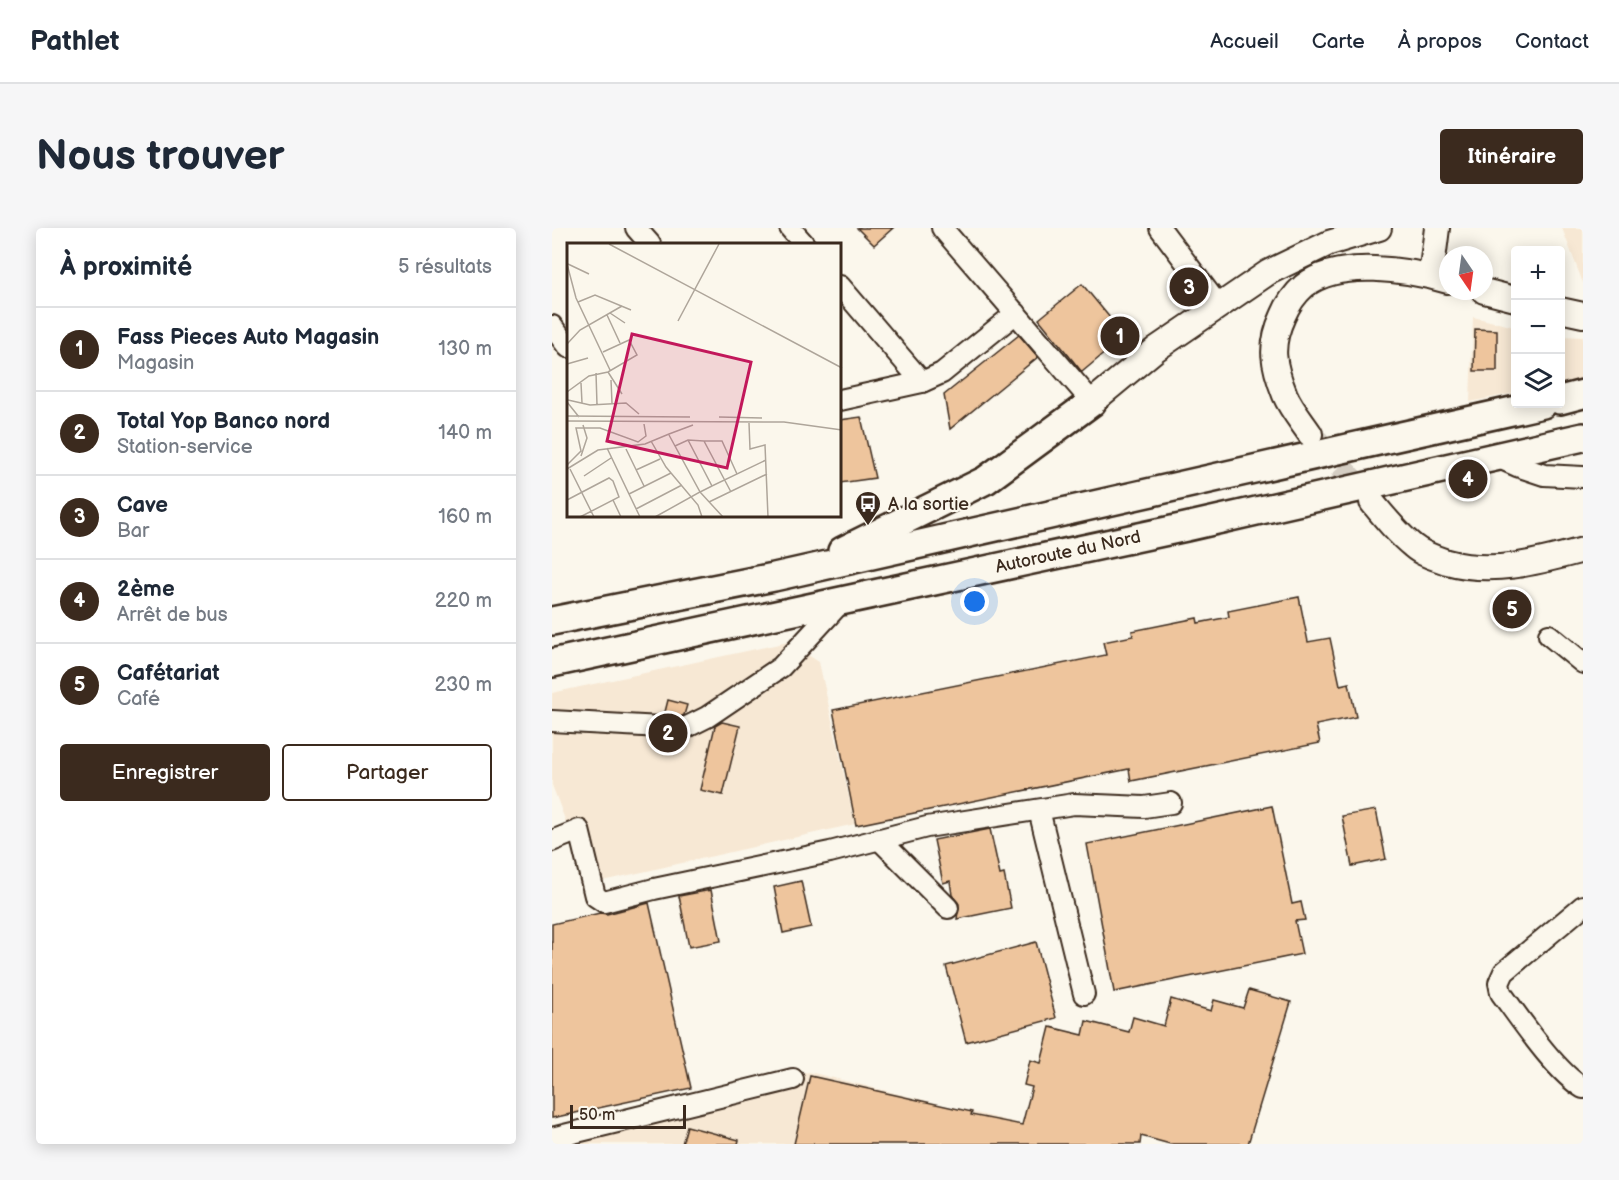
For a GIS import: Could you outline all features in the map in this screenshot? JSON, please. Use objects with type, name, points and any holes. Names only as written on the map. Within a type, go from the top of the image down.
[{"type":"highway","points":[[1565,399],[1583,394]]},
{"type":"highway","points":[[774,577],[824,560],[986,480],[1092,402]]},
{"type":"highway","points":[[552,621],[774,577],[1525,408]]},
{"type":"highway","name":"Autoroute du Nord","points":[[552,663],[1186,527],[1583,437]]},
{"type":"main road","points":[[1092,402],[1156,349],[1269,272],[1319,248],[1379,228]]},
{"type":"main road","points":[[1310,434],[1286,398],[1275,362],[1275,334],[1289,302],[1305,285],[1324,275],[1343,271],[1373,269],[1439,279],[1437,228]]},
{"type":"main road","points":[[1493,293],[1511,298]]},
{"type":"main road","points":[[1565,311],[1583,315]]},
{"type":"main road","points":[[1372,502],[1414,548],[1433,558],[1465,567],[1501,568],[1548,560],[1583,550]]},
{"type":"street","points":[[636,228],[649,243]]},
{"type":"street","points":[[790,228],[803,243]]},
{"type":"street","points":[[942,228],[1092,402]]},
{"type":"street","points":[[1160,228],[1218,305]]},
{"type":"street","points":[[842,288],[922,382]]},
{"type":"street","points":[[842,400],[922,382],[942,373],[1016,313]]},
{"type":"street","points":[[552,326],[567,346]]},
{"type":"street","points":[[1497,456],[1544,475],[1583,477]]},
{"type":"street","points":[[552,721],[671,728],[707,717],[781,667],[844,599]]},
{"type":"street","points":[[1549,635],[1583,663]]},
{"type":"street","points":[[552,841],[579,830],[595,896],[604,902],[654,889],[830,852],[927,827],[1074,804],[1144,807],[1171,803]]},
{"type":"street","points":[[1039,810],[1084,994]]},
{"type":"street","points":[[879,839],[948,908]]},
{"type":"street","points":[[1583,906],[1504,972],[1499,983],[1501,993],[1538,1043],[1575,1083],[1583,1088]]},
{"type":"street","points":[[552,1138],[793,1079]]},
{"type":"shaded area","points":[[1562,228],[1583,228],[1583,283]]},
{"type":"shaded area","points":[[1473,317],[1511,326],[1511,394],[1470,402]]},
{"type":"shaded area","points":[[1565,336],[1583,337],[1583,379],[1565,382]]},
{"type":"shaded area","points":[[788,642],[819,662],[855,824],[589,884],[552,785],[552,693]]},
{"type":"shaded area","points":[[809,1072],[1102,1144],[552,1144],[552,1130]]},
{"type":"building","points":[[857,228],[893,228],[874,245]]},
{"type":"building","points":[[1082,284],[1125,336],[1082,372],[1039,319]]},
{"type":"building","points":[[1475,329],[1497,330],[1497,371],[1474,371]]},
{"type":"building","points":[[1019,335],[1038,357],[950,429],[944,395]]},
{"type":"building","points":[[861,417],[875,478],[842,483],[842,420]]},
{"type":"building","points":[[1299,597],[1308,642],[1330,638],[1340,685],[1349,683],[1356,717],[1316,725],[1320,743],[1131,781],[1129,769],[856,825],[833,710],[1106,655],[1103,642],[1133,636],[1132,631],[1197,618],[1198,623],[1229,617],[1228,611]]},
{"type":"building","points":[[668,700],[687,705],[684,715],[672,722],[664,716]]},
{"type":"building","points":[[722,722],[740,726],[723,795],[700,790],[715,726]]},
{"type":"building","points":[[670,735],[678,741],[674,753],[656,749],[659,739]]},
{"type":"building","points":[[1272,806],[1292,904],[1301,902],[1305,920],[1295,921],[1302,954],[1114,992],[1087,844]]},
{"type":"building","points":[[1376,810],[1386,859],[1352,866],[1342,816]]},
{"type":"building","points":[[990,829],[1000,875],[1004,874],[1011,908],[957,919],[959,904],[952,895],[950,881],[943,883],[934,840]]},
{"type":"building","points":[[801,881],[811,927],[783,933],[774,887]]},
{"type":"building","points":[[711,890],[721,941],[689,947],[679,896]]},
{"type":"building","points":[[649,903],[691,1088],[552,1118],[552,924],[600,913],[607,914]]},
{"type":"building","points":[[1036,942],[1056,1018],[966,1042],[946,966]]},
{"type":"building","points":[[1249,990],[1291,1002],[1248,1144],[1170,1144],[1141,1136],[1140,1144],[794,1144],[810,1076],[1022,1125],[1032,1087],[1024,1085],[1030,1060],[1041,1063],[1050,1027],[1083,1035],[1086,1021],[1129,1032],[1133,1017],[1164,1026],[1171,999],[1211,1011],[1214,1000],[1243,1008]]},
{"type":"building","points":[[687,1126],[739,1140],[738,1144],[682,1144]]},
{"type":"tunnel","points":[[1316,440],[1371,501]]},
{"type":"place","name":"Cave","points":[[1189,287]]},
{"type":"place","name":"Fass Pieces Auto Magasin","points":[[1120,336]]},
{"type":"place","name":"2ème","points":[[1468,479]]},
{"type":"place","name":"A la sortie","points":[[868,527]]},
{"type":"place","name":"Cafétariat","points":[[1512,609]]},
{"type":"place","name":"Total Yop Banco nord","points":[[668,733]]}]
